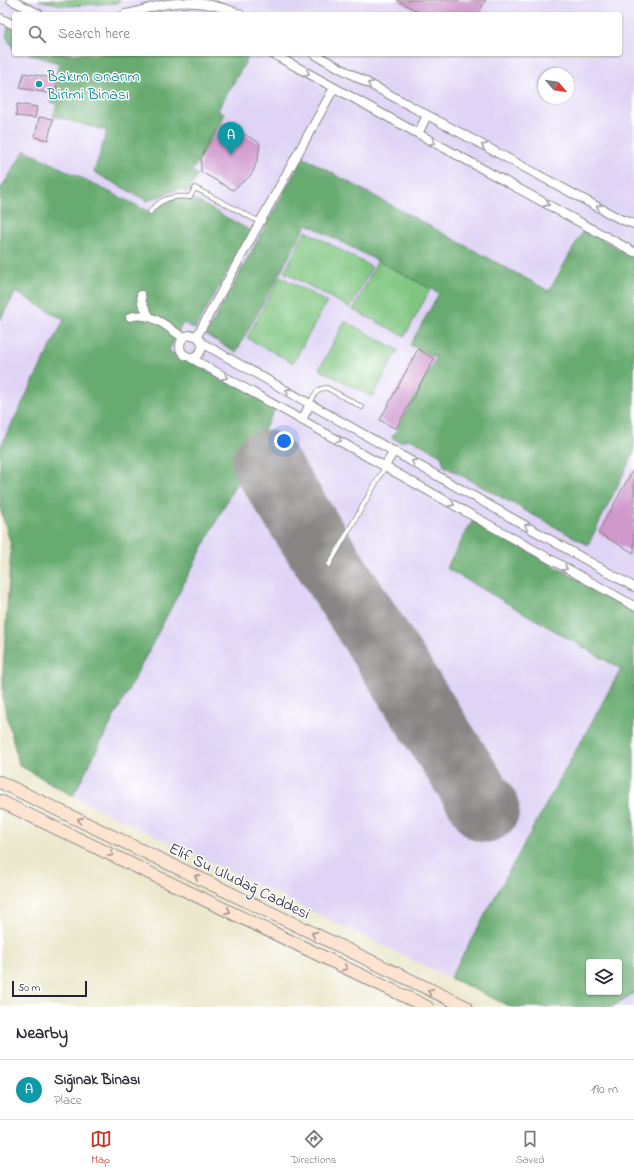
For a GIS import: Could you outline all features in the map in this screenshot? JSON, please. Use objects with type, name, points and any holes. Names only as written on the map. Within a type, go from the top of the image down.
[{"type":"main road","name":"Elif Su Uludağ Caddesi","points":[[0,782],[466,1007]]},
{"type":"main road","name":"Elif Su Uludağ Caddesi","points":[[0,801],[427,1007]]},
{"type":"street","points":[[11,0],[35,12]]},
{"type":"street","points":[[133,12],[166,4],[191,2],[229,9],[236,12]]},
{"type":"street","points":[[0,18],[12,23]]},
{"type":"street","points":[[277,56],[634,252]]},
{"type":"street","points":[[318,56],[620,219],[634,224]]},
{"type":"street","points":[[191,358],[200,353],[200,340],[260,223],[334,88]]},
{"type":"street","points":[[418,134],[428,115]]},
{"type":"street","points":[[141,296],[142,303],[150,316]]},
{"type":"street","points":[[130,317],[142,314],[150,316],[184,338]]},
{"type":"street","points":[[634,587],[310,404],[200,340],[190,335],[184,338],[181,342],[180,350],[184,356],[191,358],[634,606]]},
{"type":"street","points":[[302,420],[310,404]]},
{"type":"street","points":[[385,466],[394,451]]},
{"type":"lane","points":[[150,212],[154,205],[175,195],[190,197],[195,188],[260,223]]},
{"type":"lane","points":[[310,404],[315,393],[321,388],[327,388],[362,407]]},
{"type":"lane","points":[[329,565],[385,466]]},
{"type":"shaded area","points":[[0,0],[634,0],[634,1007],[511,1007],[54,787],[19,765],[3,700],[3,670],[11,545],[0,508]]},
{"type":"green space","points":[[39,0],[120,0],[118,3],[67,6]]},
{"type":"green space","points":[[8,27],[12,28],[12,46],[6,36]]},
{"type":"green space","points":[[35,56],[249,56],[218,110],[225,114],[192,171],[198,175],[187,193],[179,189],[147,201],[94,172],[107,131],[53,116],[57,104],[50,102],[59,63]]},
{"type":"green space","points":[[25,150],[150,212],[173,198],[190,197],[251,231],[195,329],[183,323],[169,351],[277,405],[73,796],[19,765],[3,700],[3,670],[11,545],[0,508],[0,447],[64,320],[16,292],[0,320],[0,190]]},
{"type":"green space","points":[[303,157],[549,291],[584,229],[634,258],[634,453],[588,545],[444,466],[441,455],[410,439],[400,442],[392,438],[436,358],[410,345],[439,293],[307,224],[236,352],[206,335]]},
{"type":"green space","points":[[306,231],[372,267],[350,308],[284,272]]},
{"type":"green space","points":[[378,260],[431,288],[405,336],[353,310]]},
{"type":"green space","points":[[280,276],[327,302],[293,363],[247,338]]},
{"type":"green space","points":[[345,321],[398,350],[372,397],[319,369]]},
{"type":"green space","points":[[473,520],[634,611],[634,993],[612,1007],[511,1007],[450,978],[621,669],[446,568]]},
{"type":"building","points":[[397,0],[486,0],[479,12],[418,12]]},
{"type":"building","name":"Bakım Onarım Birimi Binası","points":[[24,73],[58,79],[55,94],[20,88]]},
{"type":"building","name":"Bakım Onarım Birimi Binası","points":[[17,104],[37,107],[35,118],[16,116]]},
{"type":"building","name":"Bakım Onarım Birimi Binası","points":[[39,117],[53,119],[48,140],[35,137]]},
{"type":"building","points":[[226,124],[260,143],[258,158],[253,172],[233,190],[201,172],[201,160],[205,148],[215,133]]},
{"type":"building","points":[[418,349],[434,359],[396,429],[380,420]]},
{"type":"building","points":[[634,468],[634,553],[598,533]]},
{"type":"runway","points":[[265,463],[486,809]]},
{"type":"place","name":"Bakım Onarım Birimi Binası","points":[[39,84]]},
{"type":"place","name":"Sığınak Binası","points":[[231,155]]}]
